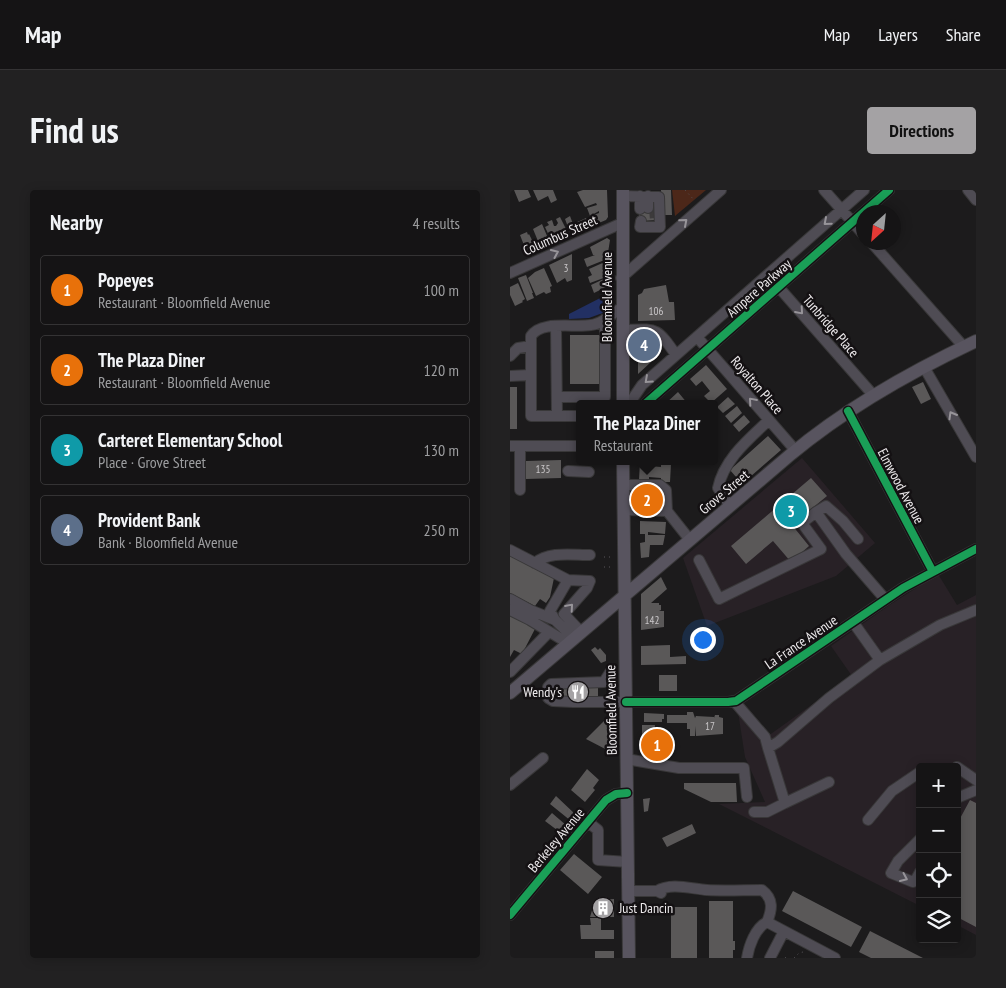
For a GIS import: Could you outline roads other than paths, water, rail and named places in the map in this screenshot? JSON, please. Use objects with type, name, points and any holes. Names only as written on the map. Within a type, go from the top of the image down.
[{"type":"main road","name":"Bloomfield Avenue","points":[[623,193],[623,400]]},
{"type":"main road","name":"Grove Street","points":[[510,693],[730,506],[848,411],[924,367],[976,341]]},
{"type":"main road","name":"Bloomfield Avenue","points":[[623,465],[629,958]]},
{"type":"street","points":[[622,278],[721,190]]},
{"type":"street","points":[[824,190],[856,226]]},
{"type":"street","name":"Ampere Parkway","points":[[632,400],[642,385],[864,190]]},
{"type":"street","name":"Ampere Parkway","points":[[650,400],[889,190]]},
{"type":"street","points":[[968,190],[976,200]]},
{"type":"street","points":[[623,193],[660,197],[660,227],[649,223],[661,243]]},
{"type":"street","points":[[648,196],[648,208]]},
{"type":"street","name":"Columbus Street","points":[[510,272],[622,224]]},
{"type":"street","points":[[878,250],[964,347]]},
{"type":"street","name":"Tunbridge Place","points":[[768,274],[874,396]]},
{"type":"street","points":[[576,416],[531,416],[531,336],[533,332],[548,326],[593,325],[622,307]]},
{"type":"street","points":[[557,397],[605,396],[605,319]]},
{"type":"street","points":[[556,326],[557,416]]},
{"type":"street","points":[[622,330],[651,330],[660,332],[676,355]]},
{"type":"street","name":"Royalton Place","points":[[697,337],[796,451]]},
{"type":"street","points":[[510,356],[518,348],[531,346]]},
{"type":"street","points":[[924,367],[976,457]]},
{"type":"street","points":[[510,376],[530,376]]},
{"type":"street","name":"Elmwood Avenue","points":[[848,411],[933,572]]},
{"type":"street","points":[[730,506],[718,488],[729,462],[769,420]]},
{"type":"street","points":[[520,490],[515,446],[576,446]]},
{"type":"street","points":[[568,471],[589,472]]},
{"type":"street","points":[[624,485],[660,485],[664,487],[666,490],[667,511],[690,540]]},
{"type":"street","points":[[699,560],[719,599],[821,549],[802,523],[826,506],[843,521],[858,539]]},
{"type":"street","points":[[624,510],[667,511]]},
{"type":"street","points":[[816,512],[846,554],[885,599]]},
{"type":"street","name":"La France Avenue","points":[[734,701],[885,599],[976,549]]},
{"type":"street","points":[[510,550],[568,580],[590,581],[587,588],[564,614],[574,638]]},
{"type":"street","points":[[535,563],[549,555],[590,555]]},
{"type":"street","points":[[568,580],[550,611],[555,620],[574,638]]},
{"type":"street","points":[[510,599],[530,610],[555,620]]},
{"type":"street","points":[[510,610],[549,632],[574,638]]},
{"type":"street","points":[[768,748],[778,742],[829,698],[880,660],[940,625],[976,610]]},
{"type":"street","points":[[853,622],[880,660]]},
{"type":"street","points":[[510,672],[549,632]]},
{"type":"street","points":[[610,671],[604,682],[551,684],[548,687],[548,698],[553,701],[573,702],[734,701],[765,737],[785,802]]},
{"type":"street","points":[[510,785],[543,758]]},
{"type":"street","points":[[626,759],[680,768],[744,768],[747,797]]},
{"type":"street","points":[[961,770],[976,780]]},
{"type":"street","points":[[868,820],[892,792],[916,775]]},
{"type":"street","points":[[754,812],[767,812],[829,782]]},
{"type":"street","points":[[961,796],[976,790]]},
{"type":"street","name":"Berkeley Avenue","points":[[510,915],[611,796],[627,793]]},
{"type":"street","points":[[588,822],[598,830],[598,860],[628,862]]},
{"type":"street","points":[[916,843],[898,861],[891,873],[913,882],[916,879]]},
{"type":"street","points":[[628,891],[657,891],[662,888],[692,887],[705,890],[762,890],[767,894],[771,902],[771,912],[767,922],[757,930],[747,958]]},
{"type":"street","points":[[767,922],[835,958]]},
{"type":"street","points":[[770,958],[784,931]]},
{"type":"water","points":[[608,294],[608,311],[589,318],[569,319],[569,314]]},
{"type":"tunnel","points":[[654,208],[655,220]]},
{"type":"place","name":"Provident Bank","points":[[644,345]]},
{"type":"place","name":"The Plaza Diner","points":[[647,500]]},
{"type":"place","name":"Carteret Elementary School","points":[[791,511]]},
{"type":"place","name":"Wendy's","points":[[578,692]]},
{"type":"place","name":"Popeyes","points":[[657,745]]},
{"type":"place","name":"Just Dancin","points":[[603,908]]}]
